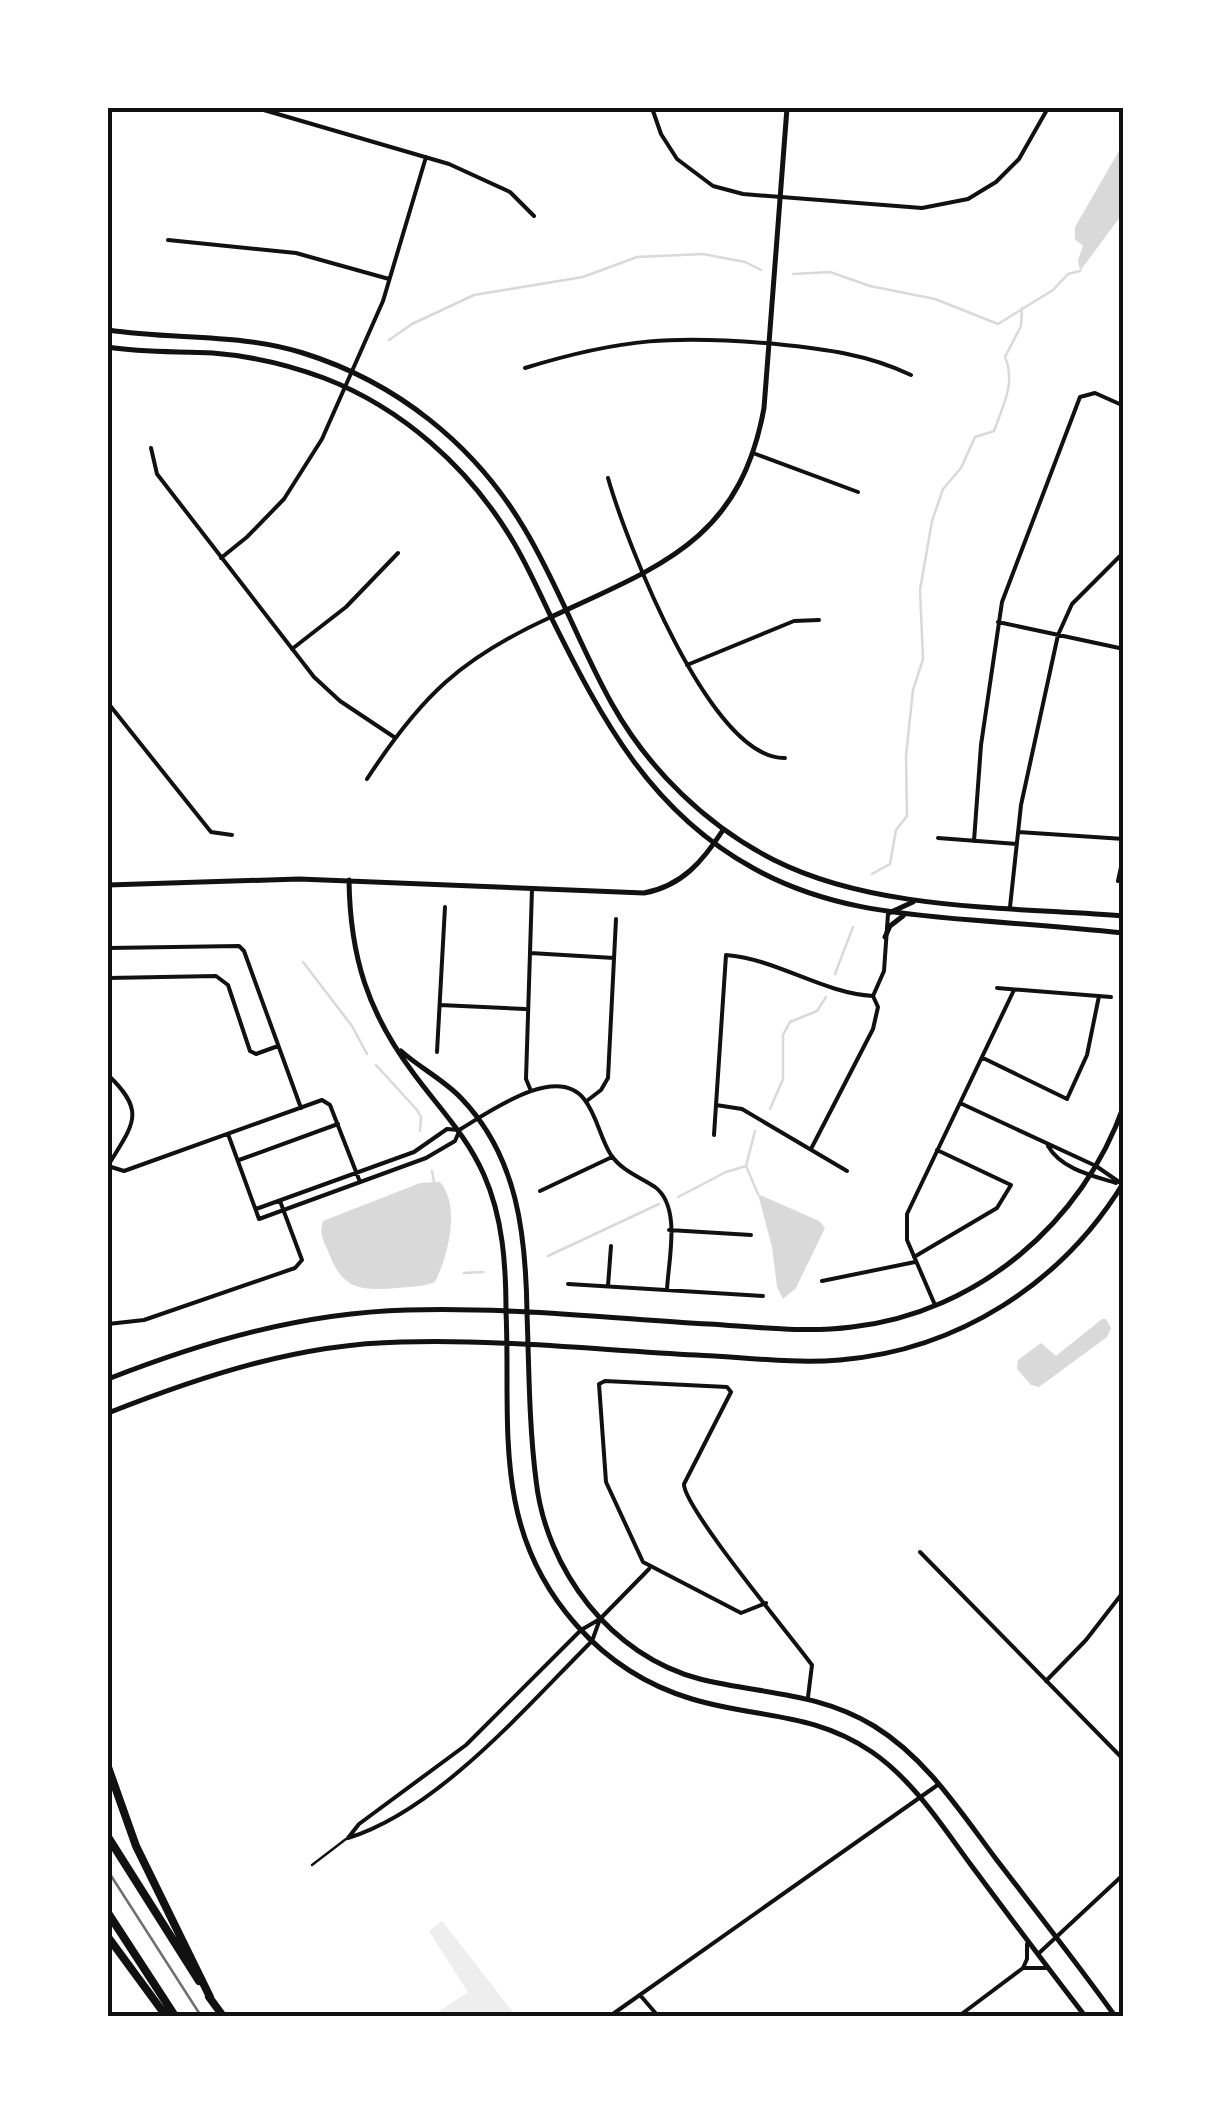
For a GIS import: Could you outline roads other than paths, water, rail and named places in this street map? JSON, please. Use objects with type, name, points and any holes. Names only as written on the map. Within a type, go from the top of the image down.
[{"type":"highway","points":[[108,1767],[142,1859],[210,1997]]},
{"type":"highway","points":[[108,1837],[224,2016]]},
{"type":"highway","points":[[108,1913],[175,2016]]},
{"type":"highway","points":[[108,1938],[166,2016]]},
{"type":"main road","points":[[551,618],[645,575],[690,546],[718,516],[754,454],[764,408],[788,108]]},
{"type":"main road","points":[[108,330],[242,340],[302,353],[351,372],[424,415],[477,464],[524,527],[605,691],[638,744],[670,782],[723,830],[770,858],[813,877],[865,892],[1124,916]]},
{"type":"main road","points":[[108,347],[237,356],[293,368],[344,387],[396,416],[457,467],[511,538],[602,718],[626,754],[660,794],[714,844],[753,868],[838,903],[888,914],[1124,932]]},
{"type":"main road","points":[[108,885],[247,879],[349,880],[629,894],[660,890],[684,876],[723,830]]},
{"type":"main road","points":[[349,880],[352,932],[361,976],[375,1012],[416,1077],[459,1130],[483,1172],[496,1209],[503,1242],[512,1468],[519,1518],[544,1580],[580,1630],[621,1666],[674,1693],[708,1704],[801,1719],[836,1732],[885,1762],[920,1798],[1086,2016]]},
{"type":"main road","points":[[888,914],[899,906],[921,900]]},
{"type":"main road","points":[[885,938],[892,923],[906,915]]},
{"type":"main road","points":[[399,1049],[448,1087],[477,1119],[504,1164],[517,1200],[524,1234],[539,1499],[558,1554],[574,1585],[600,1619],[644,1655],[679,1672],[717,1682],[808,1697],[876,1727],[909,1752],[939,1784],[1115,2016]]},
{"type":"main road","points":[[108,1379],[202,1344],[310,1319],[410,1310],[826,1330],[879,1323],[934,1306],[990,1278],[1030,1248],[1074,1200],[1090,1176],[1124,1105]]},
{"type":"main road","points":[[108,1413],[233,1368],[323,1349],[396,1342],[805,1360],[892,1353],[970,1326],[1018,1296],[1072,1250],[1096,1224],[1123,1183]]},
{"type":"street","points":[[257,108],[426,157],[510,192],[534,216]]},
{"type":"street","points":[[652,108],[668,147],[699,178],[728,191],[922,208],[968,199],[996,182],[1019,159],[1048,108]]},
{"type":"street","points":[[221,558],[267,518],[296,483],[322,438],[390,280],[426,157]]},
{"type":"street","points":[[168,240],[296,252],[390,280]]},
{"type":"street","points":[[525,368],[594,348],[650,339],[704,338],[853,354],[910,375]]},
{"type":"street","points":[[974,841],[981,744],[1006,588],[1080,397],[1096,393],[1124,406]]},
{"type":"street","points":[[151,448],[157,474],[292,649],[327,690],[394,737]]},
{"type":"street","points":[[754,454],[858,492]]},
{"type":"street","points":[[608,478],[645,575],[687,665],[739,735],[764,755],[785,758]]},
{"type":"street","points":[[292,649],[346,608],[398,552]]},
{"type":"street","points":[[1010,907],[1018,832],[1058,635],[1072,604],[1124,552]]},
{"type":"street","points":[[367,778],[426,698],[468,662],[551,618]]},
{"type":"street","points":[[687,665],[794,620],[819,620]]},
{"type":"street","points":[[998,622],[1124,649]]},
{"type":"street","points":[[108,703],[211,832],[232,836]]},
{"type":"street","points":[[1018,832],[1124,840]]},
{"type":"street","points":[[938,838],[1016,844]]},
{"type":"street","points":[[1118,881],[1124,853]]},
{"type":"street","points":[[531,1091],[526,1079],[532,889]]},
{"type":"street","points":[[438,1052],[445,907]]},
{"type":"street","points":[[812,1149],[873,1029],[878,1007],[873,996],[884,971],[888,914]]},
{"type":"street","points":[[586,1101],[601,1090],[608,1078],[616,919]]},
{"type":"street","points":[[108,948],[239,946],[301,1108]]},
{"type":"street","points":[[530,953],[614,958]]},
{"type":"street","points":[[714,1135],[726,955],[757,959],[850,993],[873,996]]},
{"type":"street","points":[[108,978],[216,976],[228,985],[250,1051],[256,1054],[278,1046]]},
{"type":"street","points":[[997,988],[1111,997]]},
{"type":"street","points":[[934,1306],[906,1233],[907,1214],[1014,990]]},
{"type":"street","points":[[983,1058],[1067,1100],[1087,1055],[1099,996]]},
{"type":"street","points":[[440,1005],[527,1009]]},
{"type":"street","points":[[108,1076],[127,1093],[134,1108],[133,1122],[108,1167],[124,1171],[327,1101],[360,1182]]},
{"type":"street","points":[[256,1208],[414,1152],[447,1129],[459,1130],[531,1091],[559,1086],[586,1101],[612,1157],[662,1194],[669,1210],[666,1290]]},
{"type":"street","points":[[960,1102],[1096,1166],[1123,1183]]},
{"type":"street","points":[[716,1104],[742,1109],[847,1171]]},
{"type":"street","points":[[238,1160],[338,1124]]},
{"type":"street","points":[[228,1134],[259,1219],[426,1158],[455,1141],[459,1130]]},
{"type":"street","points":[[1048,1146],[1057,1159],[1090,1176],[1123,1183]]},
{"type":"street","points":[[822,1281],[914,1260],[997,1208],[1011,1185],[936,1150]]},
{"type":"street","points":[[540,1191],[612,1157]]},
{"type":"street","points":[[108,1324],[144,1320],[295,1268],[302,1260],[280,1200]]},
{"type":"street","points":[[669,1230],[751,1235]]},
{"type":"street","points":[[608,1286],[611,1246]]},
{"type":"street","points":[[568,1284],[763,1296]]},
{"type":"street","points":[[766,1603],[741,1613],[651,1568],[636,1550],[606,1482],[598,1384],[605,1381],[728,1388],[730,1392],[683,1490],[812,1664],[808,1697]]},
{"type":"street","points":[[920,1552],[1124,1760]]},
{"type":"street","points":[[348,1838],[358,1824],[466,1745],[580,1630],[600,1619],[651,1568]]},
{"type":"street","points":[[1046,1681],[1086,1640],[1124,1591]]},
{"type":"street","points":[[348,1838],[384,1824],[489,1743],[592,1641],[600,1619]]},
{"type":"street","points":[[610,2016],[939,1784]]},
{"type":"street","points":[[1038,1954],[1124,1874]]},
{"type":"street","points":[[1022,1968],[1028,1952],[1026,1938]]},
{"type":"street","points":[[958,2016],[1022,1968],[1038,1966],[1050,1970]]},
{"type":"street","points":[[640,1995],[658,2016]]},
{"type":"lane","points":[[312,1865],[348,1838]]},
{"type":"waterway","points":[[389,340],[412,324],[474,295],[583,277],[637,257],[703,254],[745,262],[761,270]]},
{"type":"waterway","points":[[793,274],[830,272],[870,286],[935,299],[998,324],[1053,290],[1068,274],[1080,271]]},
{"type":"waterway","points":[[872,874],[890,864],[896,830],[907,816],[906,756],[913,690],[923,659],[920,590],[932,521],[943,489],[961,468],[975,437],[994,431],[1009,385],[1005,357],[1021,326],[1022,308]]},
{"type":"waterway","points":[[835,974],[853,927]]},
{"type":"waterway","points":[[303,962],[352,1026],[367,1054]]},
{"type":"waterway","points":[[770,1109],[783,1079],[783,1035],[790,1022],[817,1011],[826,997]]},
{"type":"waterway","points":[[376,1065],[417,1110],[420,1131]]},
{"type":"waterway","points":[[755,1131],[746,1166],[758,1194]]},
{"type":"waterway","points":[[678,1197],[746,1166]]},
{"type":"waterway","points":[[432,1171],[434,1182]]},
{"type":"waterway","points":[[548,1256],[659,1204]]},
{"type":"waterway","points":[[464,1273],[483,1272]]},
{"type":"railway","points":[[108,1871],[201,2016]]}]
